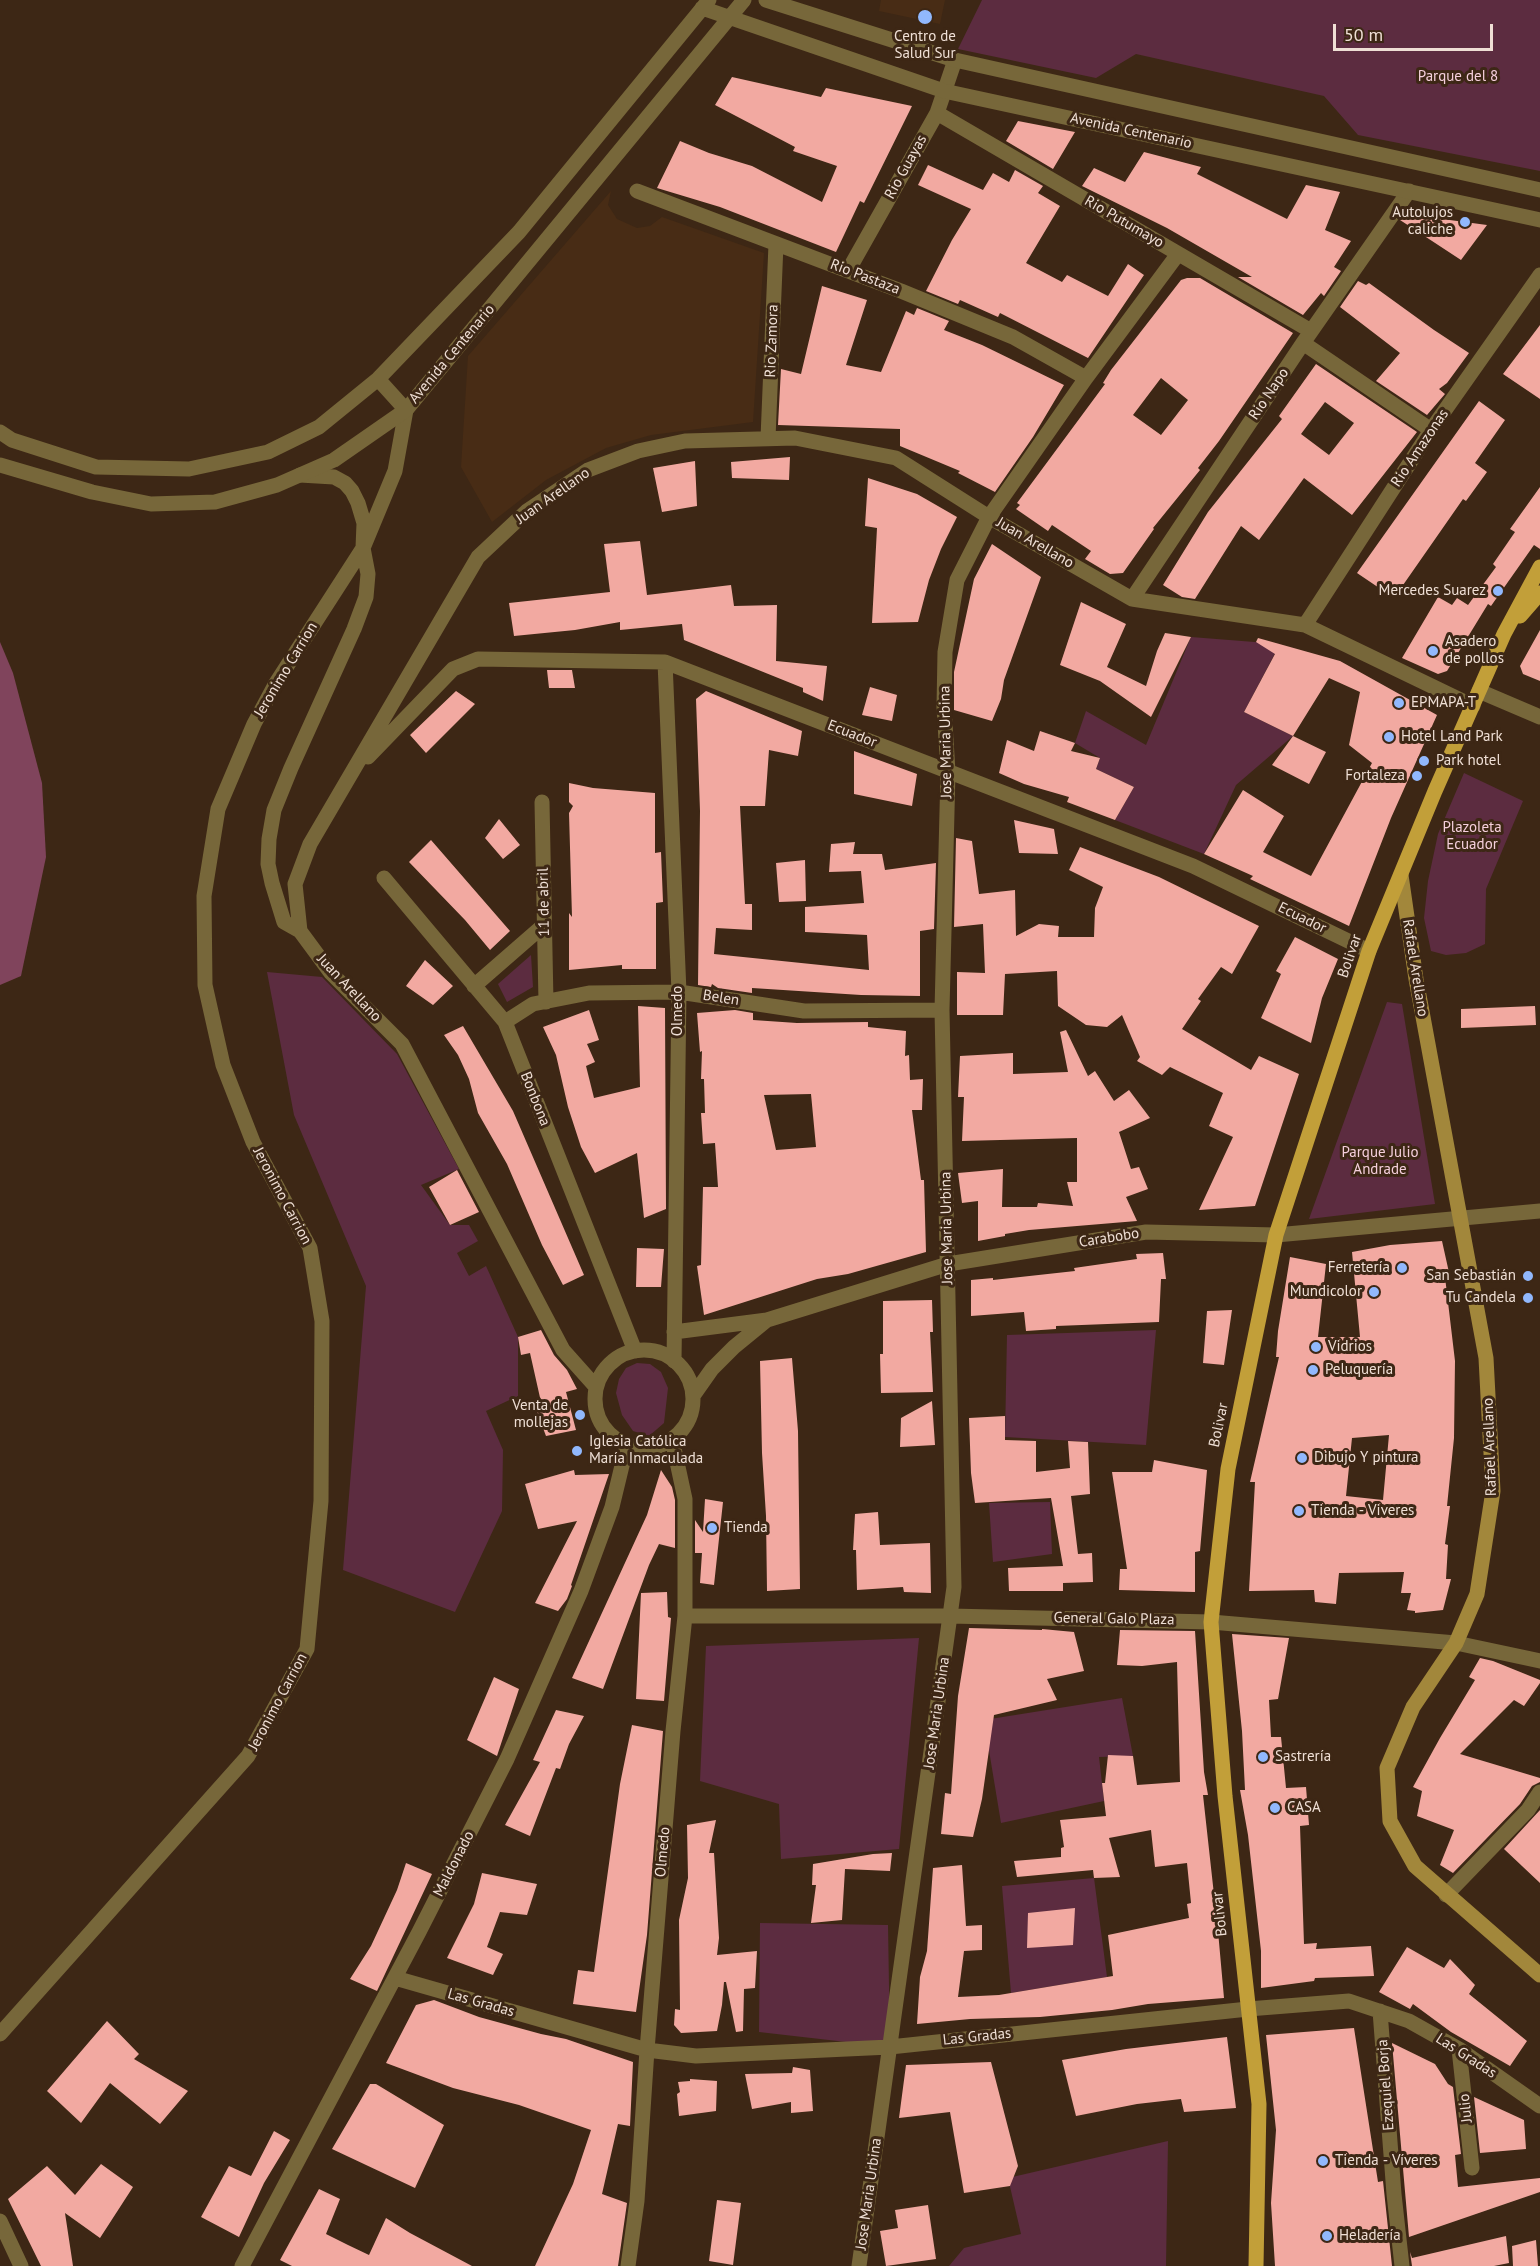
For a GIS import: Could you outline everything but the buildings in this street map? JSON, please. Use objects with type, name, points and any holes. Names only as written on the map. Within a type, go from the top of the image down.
[{"type":"main road","name":"Bolivar","points":[[1256,2266],[1259,2104],[1225,1796],[1211,1622],[1228,1469],[1276,1235],[1369,951],[1504,634],[1540,567]]},
{"type":"main road","name":"Bolivar","points":[[1504,634],[1540,593]]},
{"type":"main road","name":"Rafael Arellano","points":[[1401,875],[1416,979],[1486,1358],[1493,1491],[1477,1594],[1456,1643],[1413,1707],[1387,1767],[1390,1821],[1415,1866],[1540,1975]]},
{"type":"street","points":[[730,19],[744,0]]},
{"type":"street","name":"Avenida Centenario","points":[[766,0],[956,60],[1540,190]]},
{"type":"street","name":"Avenida Centenario","points":[[0,432],[12,440],[96,467],[189,469],[268,452],[319,427],[378,379],[519,232],[706,4],[730,19],[944,91],[1540,220]]},
{"type":"street","name":"Avenida Centenario","points":[[0,465],[92,492],[151,504],[215,502],[277,485],[334,460],[406,410],[730,19]]},
{"type":"street","name":"Rio Guayas","points":[[848,271],[937,113],[956,60]]},
{"type":"street","name":"Rio Putumayo","points":[[937,113],[1178,254],[1307,337],[1431,430]]},
{"type":"street","name":"Rio Pastaza","points":[[637,191],[1013,337],[1086,378]]},
{"type":"street","name":"Rio Napo","points":[[1132,599],[1307,337],[1409,191]]},
{"type":"street","name":"Rio Zamora","points":[[768,438],[776,244]]},
{"type":"street","name":"Jose Maria Urbina","points":[[859,2266],[954,1587],[942,1010],[948,772],[944,707],[945,652],[957,580],[989,517],[1086,378],[1178,254]]},
{"type":"street","name":"Rio Amazonas","points":[[1305,625],[1431,430],[1540,275]]},
{"type":"street","points":[[378,379],[406,410]]},
{"type":"street","name":"Jeronimo Carrion","points":[[0,2034],[248,1756],[307,1649],[321,1501],[322,1321],[310,1248],[253,1142],[223,1065],[205,985],[204,896],[218,808],[254,724],[276,682],[363,548],[395,471],[406,410]]},
{"type":"street","name":"Juan Arellano","points":[[597,1387],[563,1350],[402,1044],[331,974],[300,931],[295,884],[310,844],[478,557],[526,511],[588,470],[638,451],[685,441],[795,438],[896,458],[989,517],[1132,599],[1305,625],[1473,706]]},
{"type":"street","points":[[300,475],[334,477],[345,483],[352,491],[364,523],[363,548],[368,574],[366,597],[354,629],[274,810],[268,864],[284,922],[300,931]]},
{"type":"street","name":"Ecuador","points":[[352,775],[453,669],[478,659],[665,662],[1193,866],[1369,951]]},
{"type":"street","name":"Olmedo","points":[[665,662],[678,992],[674,1361]]},
{"type":"street","points":[[1479,691],[1540,717]]},
{"type":"street","name":"11 de abril","points":[[542,802],[546,1002]]},
{"type":"street","name":"Bonbona","points":[[384,878],[505,1022],[635,1352]]},
{"type":"street","points":[[474,986],[544,925]]},
{"type":"street","name":"Belen","points":[[505,1022],[533,1004],[589,993],[678,992],[804,1011],[942,1010]]},
{"type":"street","name":"Carabobo","points":[[674,1332],[767,1320],[948,1264],[1146,1232],[1276,1235],[1540,1211]]},
{"type":"street","name":"Carabobo","points":[[693,1396],[712,1369],[767,1320]]},
{"type":"street","points":[[635,1352],[655,1352],[674,1361],[687,1376],[693,1396],[691,1412],[684,1427],[672,1439],[650,1448],[627,1445],[609,1433],[597,1415],[595,1401],[602,1374],[621,1356],[635,1352]]},
{"type":"street","name":"Olmedo","points":[[628,2266],[637,2201],[673,1731],[685,1616],[685,1499],[672,1439]]},
{"type":"street","name":"Maldonado","points":[[242,2266],[395,1978],[507,1759],[580,1591],[612,1507],[627,1445]]},
{"type":"street","name":"General Galo Plaza","points":[[685,1616],[950,1616],[1211,1622],[1456,1643],[1540,1661]]},
{"type":"street","points":[[1446,1895],[1528,1810],[1540,1792]]},
{"type":"street","name":"Las Gradas","points":[[395,1978],[647,2050],[696,2056],[890,2047],[1248,2009],[1349,2001],[1409,2021],[1459,2049],[1540,2106]]},
{"type":"street","name":"Ezequiel Borja","points":[[1380,2012],[1402,2266]]},
{"type":"street","name":"Julio","points":[[1459,2049],[1472,2168]]},
{"type":"street","points":[[0,2221],[21,2266]]},
{"type":"shaded area","name":"Centro de Salud Sur","points":[[881,0],[945,0],[940,24],[879,11]]},
{"type":"shaded area","points":[[611,191],[608,205],[617,219],[637,228],[650,226],[662,217],[764,253],[753,422],[651,435],[606,448],[546,480],[492,522],[461,467],[468,356]]},
{"type":"shaded area","points":[[0,642],[13,673],[42,783],[46,857],[21,976],[0,985]]},
{"type":"green space","name":"Parque del 8","points":[[982,0],[1540,0],[1540,171],[1358,135],[1324,96],[1136,54],[1096,78],[958,49]]},
{"type":"green space","points":[[1191,637],[1280,644],[1244,712],[1293,736],[1236,785],[1204,854],[1115,820],[1134,787],[1096,769],[1100,758],[1075,743],[1086,711],[1146,745]]},
{"type":"green space","name":"Plazoleta Ecuador","points":[[1464,773],[1523,801],[1486,889],[1485,944],[1466,953],[1446,955],[1431,951],[1424,918],[1428,881],[1438,834]]},
{"type":"green space","points":[[531,955],[533,987],[507,1002],[498,984]]},
{"type":"green space","points":[[267,972],[322,977],[397,1054],[459,1169],[421,1185],[450,1225],[469,1225],[478,1241],[457,1253],[469,1276],[486,1266],[518,1337],[518,1396],[486,1411],[503,1450],[502,1511],[455,1612],[343,1570],[366,1286],[294,1115]]},
{"type":"green space","name":"Parque Julio Andrade","points":[[1387,1002],[1402,1004],[1435,1204],[1309,1219]]},
{"type":"green space","points":[[1156,1330],[1146,1445],[1005,1437],[1007,1335]]},
{"type":"green space","points":[[637,1363],[650,1364],[661,1372],[668,1388],[664,1423],[649,1436],[633,1431],[622,1415],[616,1393],[619,1379],[626,1368]]},
{"type":"green space","points":[[1050,1502],[1052,1554],[993,1562],[989,1503]]},
{"type":"green space","points":[[919,1638],[899,1849],[781,1859],[779,1804],[700,1781],[706,1646]]},
{"type":"green space","points":[[1122,1698],[1133,1756],[1099,1757],[1104,1801],[1001,1823],[984,1720]]},
{"type":"green space","points":[[1094,1878],[1107,1977],[1011,1993],[1002,1886]]},
{"type":"green space","points":[[760,1923],[888,1925],[890,2047],[759,2032]]},
{"type":"green space","points":[[1168,2141],[1166,2266],[949,2266],[964,2248],[1021,2234],[1008,2178]]},
{"type":"place","name":"Centro de Salud Sur","points":[[925,17]]},
{"type":"place","name":"Autolujos caliche","points":[[1465,222]]},
{"type":"place","name":"Mercedes Suarez","points":[[1498,591]]},
{"type":"place","name":"Asadero de pollos","points":[[1433,651]]},
{"type":"place","name":"EPMAPA-T","points":[[1399,703]]},
{"type":"place","name":"Hotel Land Park","points":[[1389,737]]},
{"type":"place","name":"Park hotel","points":[[1424,761]]},
{"type":"place","name":"Fortaleza","points":[[1417,776]]},
{"type":"place","name":"Ferretería","points":[[1402,1268]]},
{"type":"place","name":"San Sebastián","points":[[1528,1276]]},
{"type":"place","name":"Mundicolor","points":[[1374,1292]]},
{"type":"place","name":"Tu Candela","points":[[1528,1298]]},
{"type":"place","name":"Vidrios","points":[[1316,1347]]},
{"type":"place","name":"Peluquería","points":[[1313,1370]]},
{"type":"place","name":"Venta de mollejas","points":[[580,1415]]},
{"type":"place","name":"Iglesia Católica María Inmaculada","points":[[577,1451]]},
{"type":"place","name":"Dibujo Y pintura","points":[[1302,1458]]},
{"type":"place","name":"Tienda - Viveres","points":[[1299,1511]]},
{"type":"place","name":"Tienda","points":[[712,1528]]},
{"type":"place","name":"Sastrería","points":[[1263,1757]]},
{"type":"place","name":"CASA","points":[[1275,1808]]},
{"type":"place","name":"Tienda - Víveres","points":[[1323,2161]]},
{"type":"place","name":"Heladería","points":[[1327,2236]]}]
